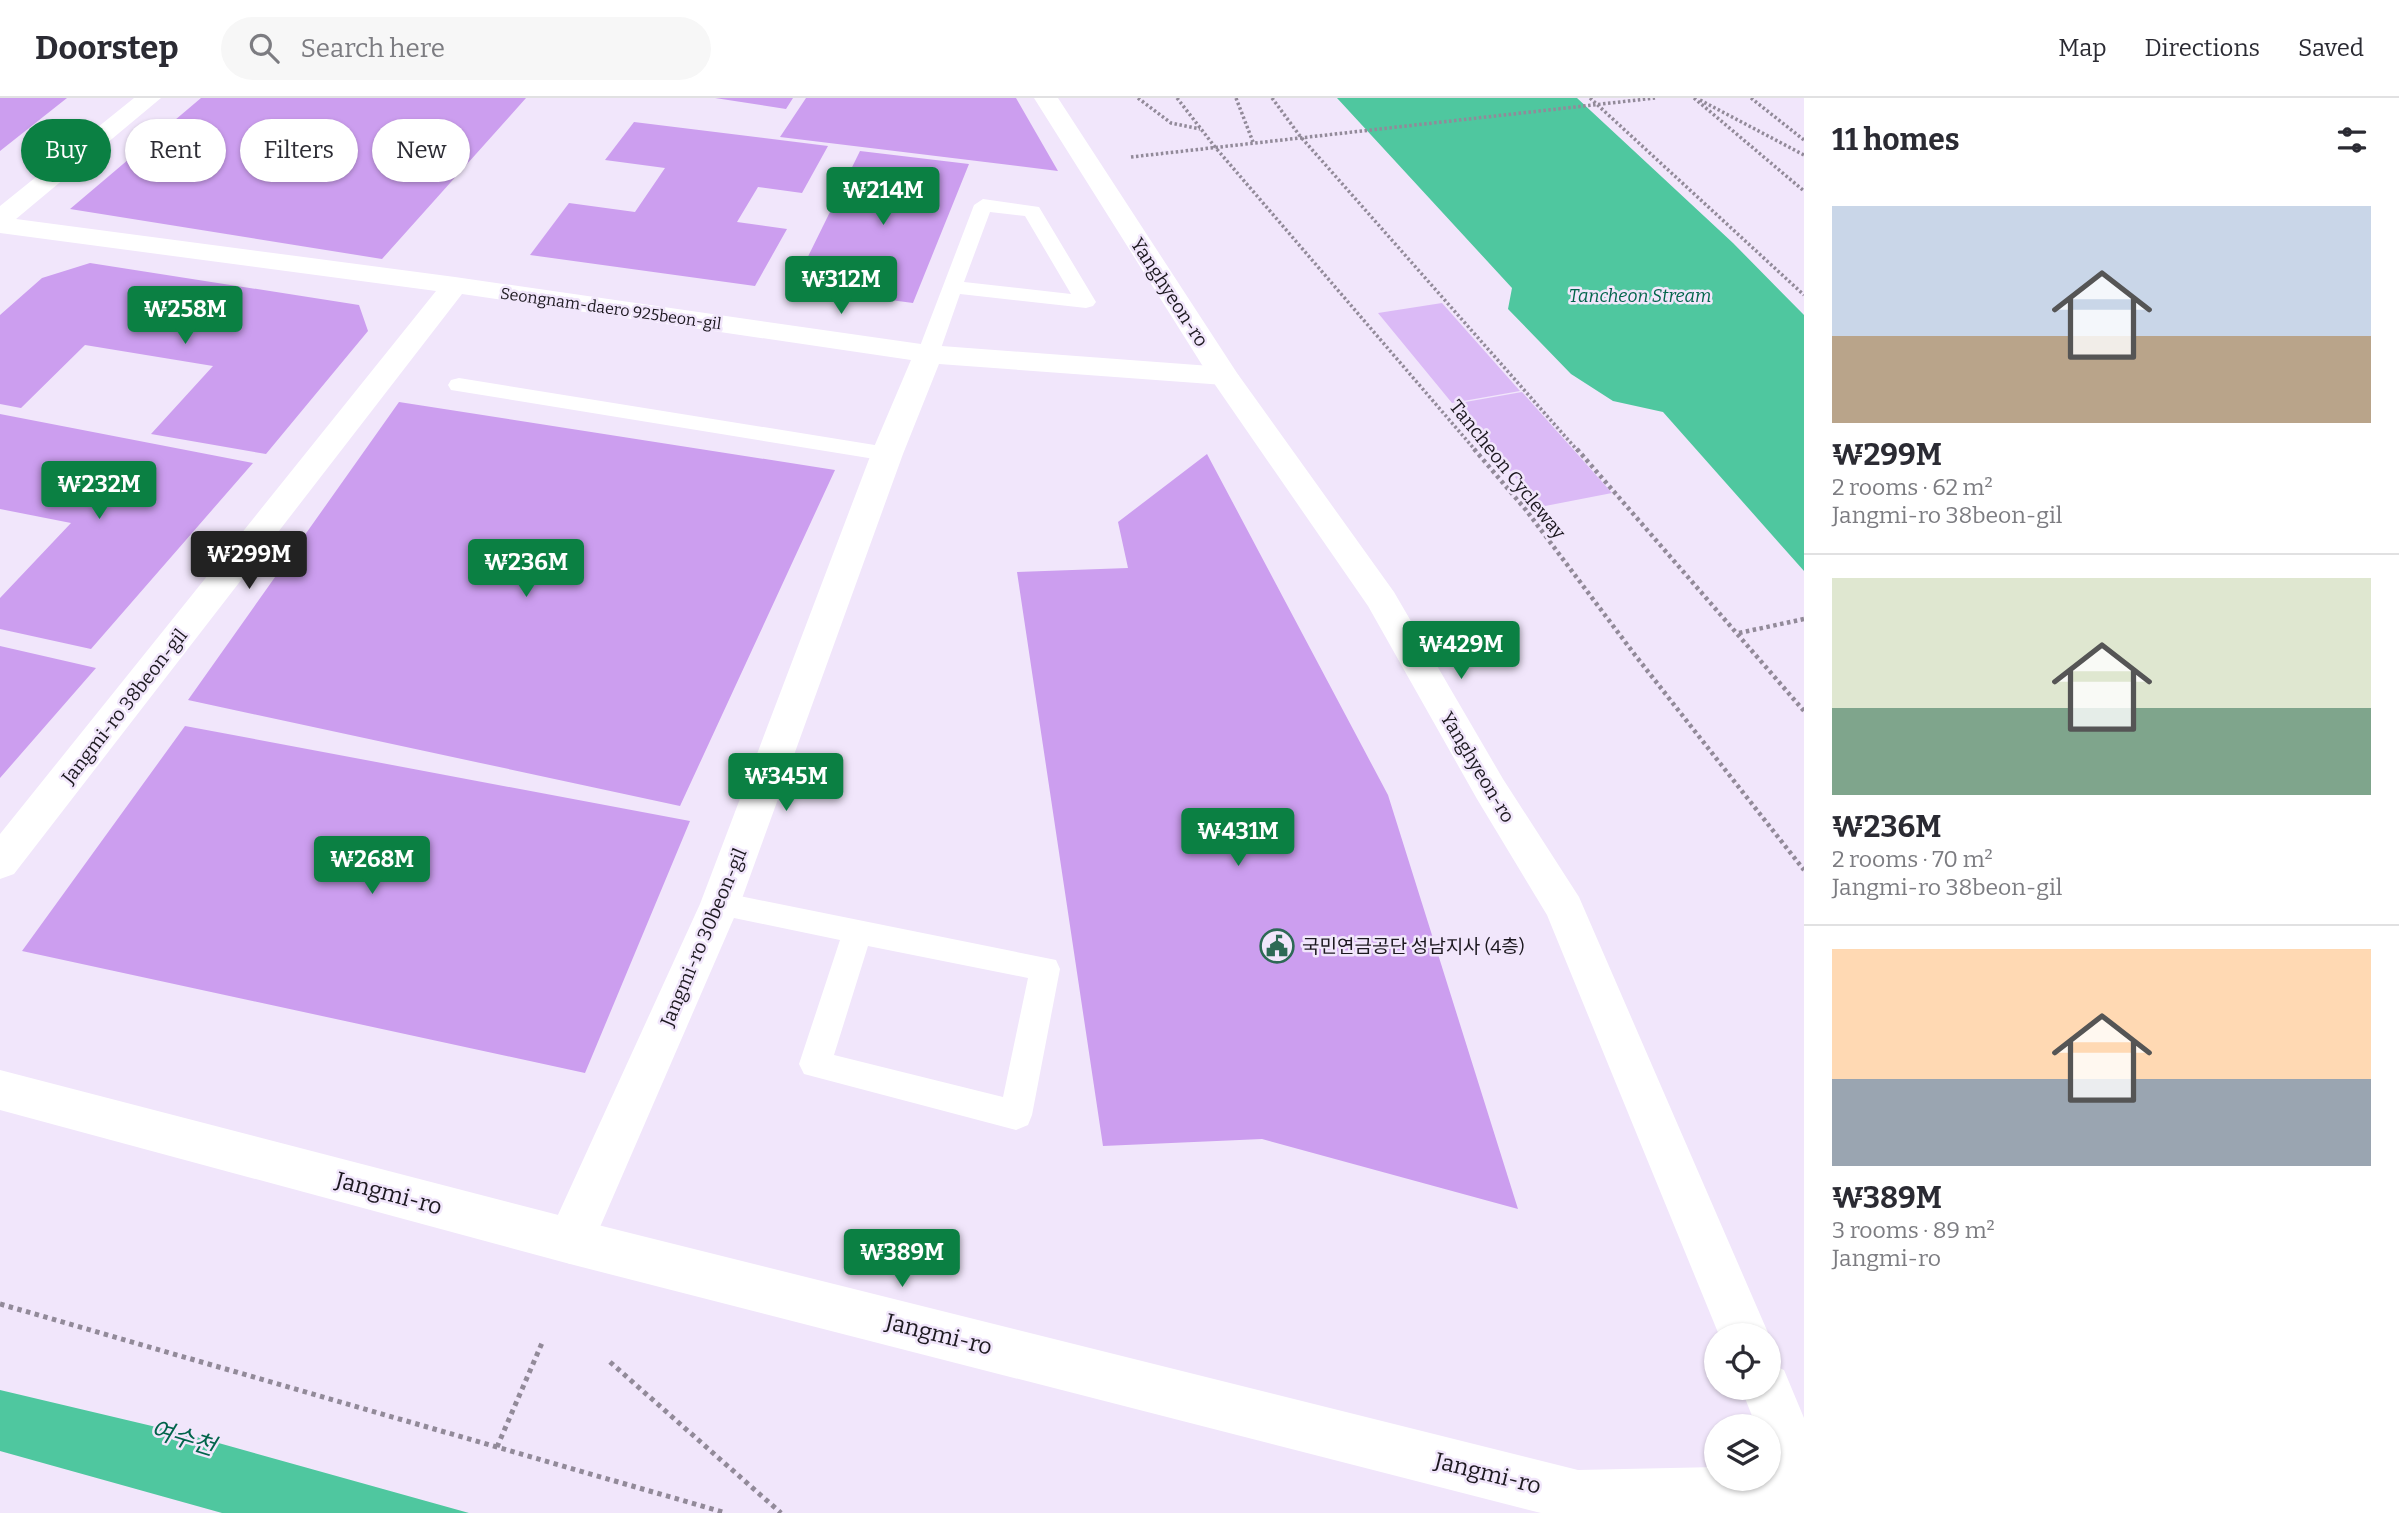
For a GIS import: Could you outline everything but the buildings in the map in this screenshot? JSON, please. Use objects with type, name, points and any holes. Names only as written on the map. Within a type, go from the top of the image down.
[{"type":"street","points":[[0,219],[149,98]]},
{"type":"street","name":"Yanghyeon-ro","points":[[1046,98],[1224,376],[1382,600],[1490,789],[1565,909],[1739,1323]]},
{"type":"street","name":"Seongnam-daero 925beon-gil","points":[[0,225],[455,285],[928,354],[1224,376]]},
{"type":"street","name":"Jangmi-ro 38beon-gil","points":[[0,863],[455,285]]},
{"type":"street","name":"Jangmi-ro 30beon-gil","points":[[570,1241],[720,904],[887,454],[928,354]]},
{"type":"street","name":"Jangmi-ro","points":[[0,1090],[570,1241],[1578,1496],[1804,1492]]},
{"type":"street","points":[[1771,1400],[1804,1480]]},
{"type":"lane","points":[[928,354],[952,287],[983,205],[1032,211],[1086,302],[952,287]]},
{"type":"lane","points":[[459,385],[887,454]]},
{"type":"lane","points":[[720,904],[858,931],[1045,969],[1016,1115],[815,1063],[858,931]]},
{"type":"path","points":[[1138,98],[1171,123],[1200,129]]},
{"type":"path","name":"Tancheon Cycleway","points":[[1177,98],[1215,147],[1526,510],[1804,870]]},
{"type":"path","points":[[1236,98],[1253,142]]},
{"type":"path","points":[[1272,98],[1300,136],[1739,633],[1804,711]]},
{"type":"path","points":[[1590,98],[1804,296]]},
{"type":"path","points":[[1131,157],[1655,98]]},
{"type":"path","points":[[1695,98],[1804,155]]},
{"type":"path","points":[[1695,98],[1804,191]]},
{"type":"path","points":[[1751,98],[1804,140]]},
{"type":"path","points":[[1739,633],[1804,619]]},
{"type":"path","points":[[0,1304],[726,1513]]},
{"type":"path","points":[[497,1447],[542,1343]]},
{"type":"path","points":[[610,1362],[781,1513]]},
{"type":"shaded area","points":[[1442,303],[1520,391],[1452,403],[1378,313]]},
{"type":"shaded area","points":[[1522,392],[1612,493],[1540,507],[1454,404]]},
{"type":"water","name":"Tancheon Stream","points":[[1337,98],[1577,98],[1733,243],[1804,315],[1804,571],[1663,412],[1613,401],[1571,374],[1508,309],[1512,288]]},
{"type":"water","name":"여수천","points":[[0,1390],[190,1435],[469,1513],[222,1513],[0,1451]]},
{"type":"place","name":"국민연금공단 성남지사 (4층)","points":[[1277,946]]}]
